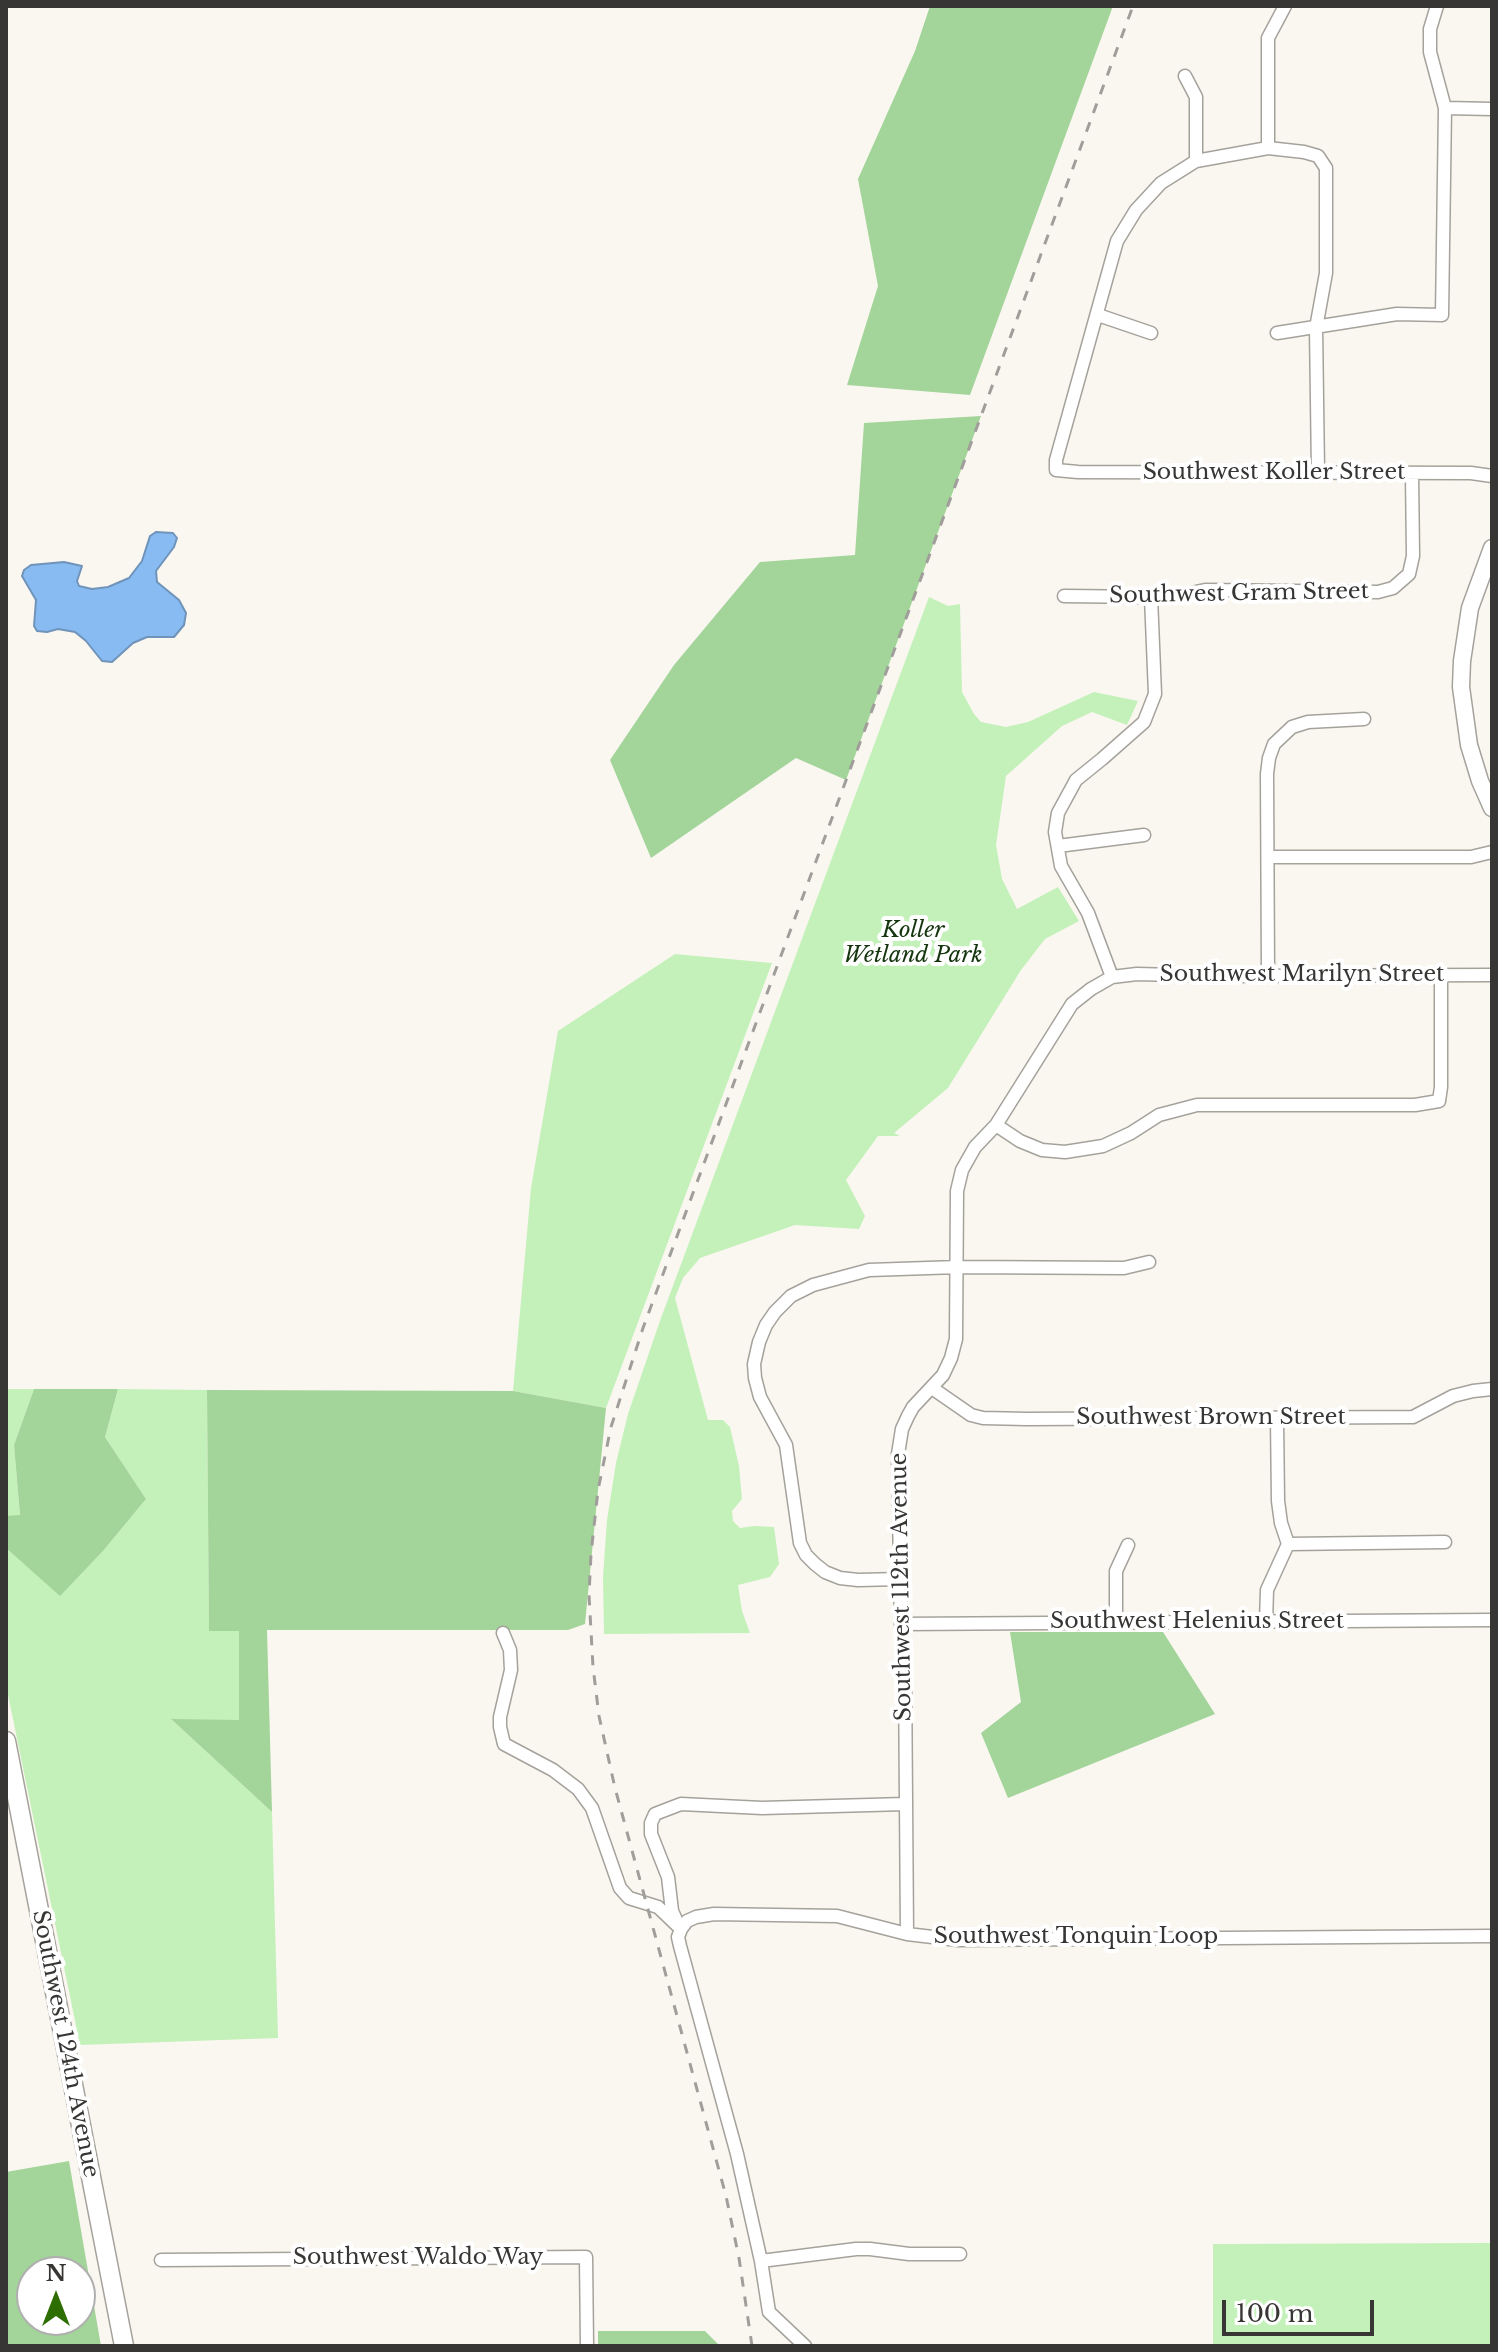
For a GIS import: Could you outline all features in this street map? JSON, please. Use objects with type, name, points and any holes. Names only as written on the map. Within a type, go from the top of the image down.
[{"type":"main road","name":"Southwest 124th Avenue","points":[[6,1741],[124,2346]]},
{"type":"street","points":[[1268,148],[1268,38],[1285,6]]},
{"type":"street","points":[[1277,333],[1397,314],[1442,315],[1445,108],[1430,52],[1430,29],[1437,6]]},
{"type":"street","points":[[1185,76],[1196,97],[1196,161]]},
{"type":"street","points":[[1445,108],[1492,109]]},
{"type":"street","points":[[1151,333],[1098,315],[1117,241],[1136,210],[1161,183],[1196,161],[1268,148],[1318,156],[1326,168],[1326,273],[1316,328],[1318,472]]},
{"type":"street","name":"Southwest Koller Street","points":[[1098,315],[1056,460],[1056,470],[1471,473],[1492,476]]},
{"type":"street","name":"Southwest Gram Street","points":[[1064,596],[1151,597],[1205,590],[1378,592],[1393,588],[1409,574],[1413,556],[1412,474]]},
{"type":"street","points":[[1492,548],[1470,608],[1463,647],[1461,687],[1469,745],[1492,808]]},
{"type":"street","points":[[1112,977],[1088,913],[1061,866],[1055,832],[1058,813],[1076,780],[1144,722],[1155,694],[1151,597]]},
{"type":"street","points":[[1268,976],[1267,774],[1274,744],[1286,731],[1308,722],[1364,719]]},
{"type":"street","points":[[1058,846],[1144,835]]},
{"type":"street","points":[[1269,857],[1471,857],[1492,852]]},
{"type":"street","name":"Southwest Marilyn Street","points":[[1112,977],[1137,974],[1492,975]]},
{"type":"street","points":[[996,1125],[1020,1141],[1042,1150],[1065,1152],[1118,1141],[1159,1115],[1197,1105],[1415,1105],[1439,1101],[1441,976]]},
{"type":"street","name":"Southwest 112th Avenue","points":[[907,1934],[899,1442],[913,1407],[943,1375],[956,1339],[957,1191],[962,1170],[975,1147],[996,1125],[1072,1004],[1112,977]]},
{"type":"street","points":[[900,1579],[840,1578],[825,1572],[806,1555],[800,1543],[786,1445],[760,1397],[755,1378],[754,1364],[759,1342],[775,1312],[791,1296],[813,1285],[869,1270],[1124,1268],[1149,1262]]},
{"type":"street","name":"Southwest Brown Street","points":[[932,1388],[971,1415],[983,1418],[1277,1419],[1413,1417],[1453,1396],[1492,1389]]},
{"type":"street","points":[[1266,1622],[1267,1590],[1288,1544],[1278,1501],[1277,1419]]},
{"type":"street","points":[[1288,1544],[1445,1542]]},
{"type":"street","points":[[1116,1622],[1116,1571],[1128,1545]]},
{"type":"street","name":"Southwest Helenius Street","points":[[901,1624],[1492,1620]]},
{"type":"street","points":[[503,1633],[510,1650],[511,1670],[500,1717],[504,1744],[553,1770],[578,1789],[592,1808],[620,1888],[638,1903],[658,1907],[681,1929]]},
{"type":"street","points":[[805,2346],[769,2312],[737,2154],[680,1946],[678,1937],[681,1929],[672,1911],[668,1877],[651,1834],[651,1823],[655,1814],[681,1804],[762,1808],[905,1804]]},
{"type":"street","name":"Southwest Tonquin Loop","points":[[681,1929],[687,1921],[696,1917],[752,1913],[837,1916],[907,1934],[958,1940],[1492,1936]]},
{"type":"street","points":[[761,2261],[856,2249],[909,2254],[960,2254]]},
{"type":"street","name":"Southwest Waldo Way","points":[[161,2260],[586,2257],[587,2346]]},
{"type":"green space","points":[[930,6],[1113,6],[970,395],[847,385],[878,286],[858,179],[915,51]]},
{"type":"green space","points":[[981,416],[846,780],[796,758],[651,858],[610,760],[674,665],[760,562],[855,555],[864,423]]},
{"type":"green space","name":"Koller Wetland Park","points":[[929,597],[948,606],[960,604],[962,692],[981,722],[1006,727],[1028,722],[1094,692],[1138,701],[1127,725],[1092,712],[1062,726],[1006,776],[996,845],[1002,879],[1017,909],[1058,887],[1079,921],[1045,939],[1021,970],[948,1088],[894,1133],[900,1136],[878,1136],[846,1180],[865,1216],[859,1229],[795,1225],[700,1258],[683,1278],[675,1298],[708,1420],[723,1420],[730,1427],[739,1466],[742,1499],[732,1511],[733,1521],[740,1528],[774,1527],[779,1564],[770,1577],[738,1585],[742,1611],[750,1633],[604,1634],[603,1577],[607,1520],[628,1414]]},
{"type":"green space","points":[[675,954],[772,963],[606,1408],[513,1391],[531,1188],[558,1031]]},
{"type":"green space","points":[[6,1389],[34,1389],[14,1445],[20,1516],[6,1516]]},
{"type":"green space","points":[[34,1389],[118,1389],[105,1437],[146,1499],[60,1596],[6,1548],[6,1516],[20,1515],[14,1445]]},
{"type":"green space","points":[[118,1389],[207,1390],[209,1630],[239,1630],[239,1720],[172,1720],[272,1812],[278,2038],[80,2045],[6,1685],[6,1548],[60,1595],[103,1551],[146,1499],[105,1437]]},
{"type":"green space","points":[[207,1390],[513,1391],[606,1408],[585,1624],[568,1630],[267,1630],[272,1812],[171,1719],[239,1720],[239,1631],[209,1631]]},
{"type":"green space","points":[[1010,1632],[1163,1632],[1215,1714],[1008,1798],[981,1733],[1021,1702]]},
{"type":"green space","points":[[69,2161],[85,2256],[16,2256],[16,2336],[96,2336],[96,2317],[101,2346],[6,2346],[6,2172]]},
{"type":"green space","points":[[1492,2243],[1492,2346],[1213,2346],[1213,2244]]},
{"type":"green space","points":[[598,2331],[705,2331],[720,2346],[598,2346]]},
{"type":"water","points":[[156,532],[173,533],[177,538],[156,571],[157,582],[179,600],[186,613],[184,625],[174,637],[147,637],[133,643],[112,662],[102,661],[75,632],[58,629],[37,631],[34,626],[36,600],[22,576],[24,570],[31,565],[64,562],[82,566],[77,581],[79,586],[92,589],[108,587],[129,578],[142,561],[150,536]]},
{"type":"railway","points":[[752,2346],[726,2196],[615,1788],[599,1716],[589,1595],[598,1490],[611,1427],[643,1328],[1133,6]]}]
